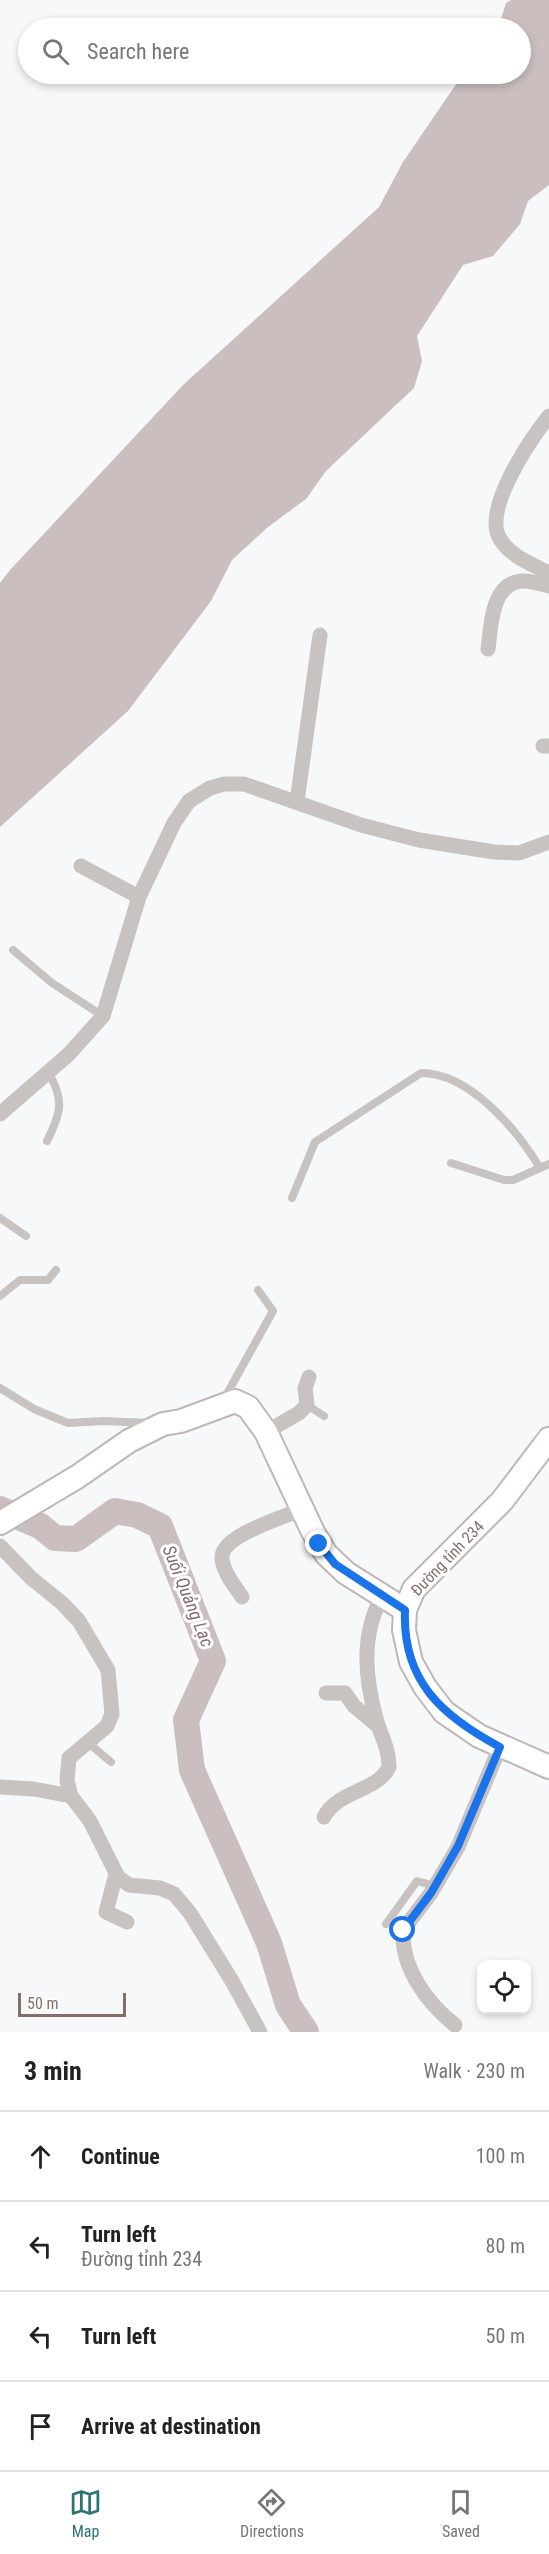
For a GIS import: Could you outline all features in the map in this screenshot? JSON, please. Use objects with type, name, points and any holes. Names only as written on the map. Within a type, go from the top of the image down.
[{"type":"street","points":[[549,416],[538,430],[503,492],[495,527],[501,541],[516,556],[549,573]]},
{"type":"street","points":[[488,649],[495,606],[505,589],[521,581],[549,586]]},
{"type":"street","points":[[297,802],[320,635]]},
{"type":"street","points":[[0,1114],[69,1054],[104,1016],[138,897],[174,823],[189,801],[196,797],[224,784],[244,784],[387,832],[494,852],[519,853],[549,842]]},
{"type":"street","points":[[81,866],[138,897]]},
{"type":"street","points":[[266,1432],[299,1413],[307,1405],[305,1388],[309,1377]]},
{"type":"street","points":[[0,1523],[77,1477],[129,1441],[163,1424],[181,1421],[227,1402],[235,1401],[248,1407],[266,1432],[319,1544],[335,1564],[405,1610]]},
{"type":"street","name":"Đường tỉnh 234","points":[[549,1439],[502,1502],[414,1589],[405,1610],[404,1630],[408,1653],[425,1687],[454,1720],[500,1747],[549,1767]]},
{"type":"street","points":[[242,1597],[225,1571],[221,1557],[225,1546],[237,1537],[303,1509]]},
{"type":"street","points":[[0,1546],[31,1578],[62,1602],[79,1621],[108,1670],[112,1714],[107,1726],[86,1741],[69,1758],[67,1766],[71,1796],[90,1821],[116,1874],[129,1885],[160,1888],[174,1894],[190,1913],[260,2032]]},
{"type":"street","points":[[324,1817],[339,1799],[378,1779],[388,1771],[389,1755],[378,1726],[368,1688],[366,1664],[369,1624],[383,1595]]},
{"type":"street","points":[[326,1693],[345,1693],[354,1706],[378,1726]]},
{"type":"street","points":[[455,2025],[434,2005],[415,1980],[403,1940],[403,1930],[435,1887],[458,1846],[500,1747]]},
{"type":"street","points":[[0,1787],[34,1788],[71,1796]]},
{"type":"street","points":[[116,1874],[106,1912],[127,1922]]},
{"type":"lane","points":[[13,950],[52,983],[104,1016]]},
{"type":"lane","points":[[47,1141],[61,1106],[58,1088],[48,1071]]},
{"type":"lane","points":[[292,1198],[315,1142],[421,1073],[440,1076],[481,1099],[508,1122],[540,1168]]},
{"type":"lane","points":[[451,1163],[504,1180],[513,1180],[549,1164]]},
{"type":"lane","points":[[0,1218],[26,1236]]},
{"type":"lane","points":[[0,1296],[20,1280],[48,1280],[56,1270]]},
{"type":"lane","points":[[227,1402],[228,1392],[273,1311],[258,1290]]},
{"type":"lane","points":[[0,1388],[34,1409],[68,1423],[104,1421],[163,1424]]},
{"type":"lane","points":[[307,1405],[324,1416]]},
{"type":"lane","points":[[86,1741],[111,1762]]},
{"type":"lane","points":[[386,1924],[417,1881],[435,1887]]},
{"type":"shaded area","points":[[511,0],[549,0],[549,185],[528,201],[520,224],[493,256],[463,265],[417,336],[422,361],[414,388],[326,471],[306,499],[268,527],[232,560],[211,601],[128,711],[0,827],[0,583],[184,384],[379,207],[403,162],[456,84],[531,84],[531,18],[501,18],[506,3]]},
{"type":"waterway","name":"Suối Quảng Lạc","points":[[0,1509],[40,1526],[55,1538],[76,1539],[115,1511],[137,1515],[160,1526],[213,1661],[186,1720],[192,1770],[269,1943],[288,2005],[306,2032]]},
{"type":"route","points":[[319,1544],[335,1564],[346,1573],[405,1610],[404,1630],[408,1653],[425,1687],[444,1712],[454,1720],[500,1747],[458,1846],[431,1893],[403,1930]]}]
